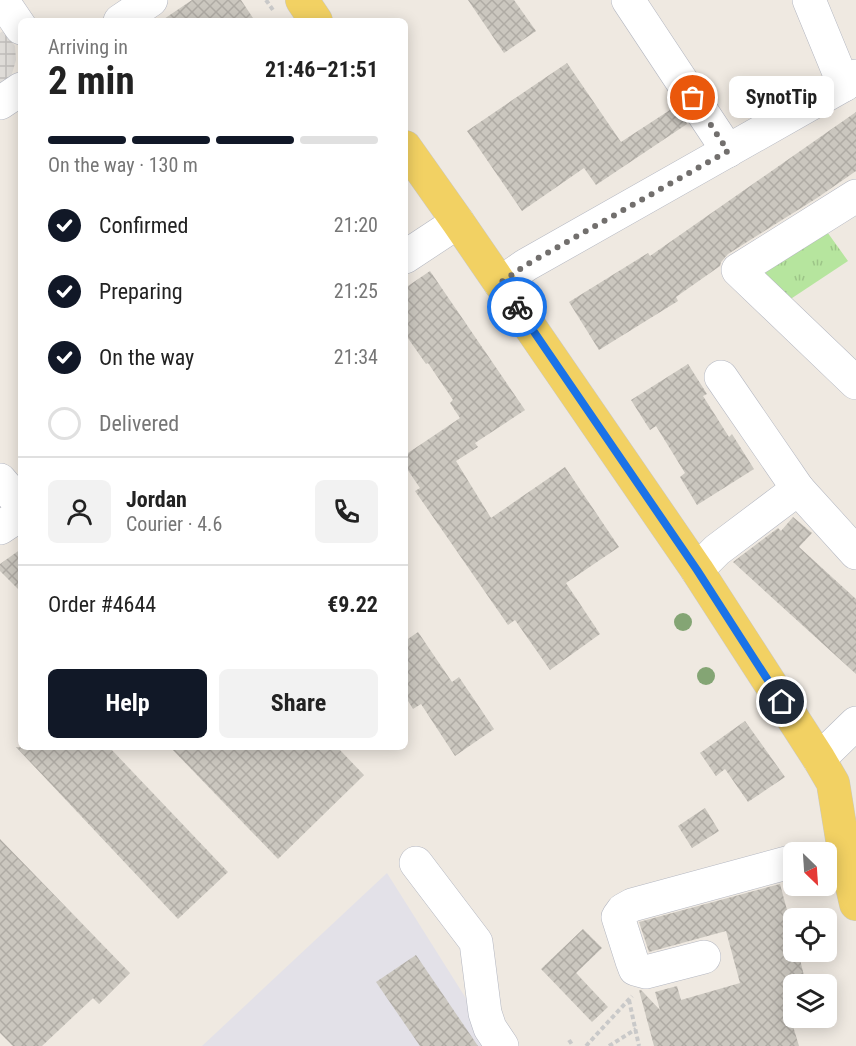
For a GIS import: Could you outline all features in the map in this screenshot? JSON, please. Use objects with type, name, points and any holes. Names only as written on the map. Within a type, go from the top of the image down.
[{"type":"main road","points":[[302,0],[314,18]]},
{"type":"main road","points":[[408,151],[697,570],[819,759],[833,783],[835,842]]},
{"type":"main road","points":[[837,857],[856,904]]},
{"type":"street","points":[[2,0],[18,24]]},
{"type":"street","points":[[124,18],[151,0]]},
{"type":"street","points":[[628,0],[728,151]]},
{"type":"street","points":[[500,283],[526,265],[850,80],[809,0]]},
{"type":"street","points":[[0,103],[18,91]]},
{"type":"street","points":[[856,196],[738,270],[856,383]]},
{"type":"street","points":[[408,255],[459,222]]},
{"type":"street","points":[[721,377],[798,489],[856,553]]},
{"type":"street","points":[[0,480],[18,502]]},
{"type":"street","points":[[697,570],[717,550],[798,489]]},
{"type":"street","points":[[0,528],[18,516]]},
{"type":"street","points":[[819,759],[856,723]]},
{"type":"street","points":[[416,862],[476,942],[485,1013],[490,1028],[502,1046]]},
{"type":"street","points":[[704,957],[646,972],[635,969],[618,917],[623,910],[632,905],[783,864]]},
{"type":"path","points":[[586,1046],[629,1000],[646,972]]},
{"type":"path","points":[[629,1000],[639,1046]]},
{"type":"path","points":[[609,1046],[636,1029]]},
{"type":"path","points":[[569,1040],[573,1046]]},
{"type":"shaded area","points":[[3,31],[15,46],[16,60],[11,77],[0,86],[0,33]]},
{"type":"shaded area","points":[[387,873],[496,1046],[202,1046]]},
{"type":"green space","points":[[825,229],[848,261],[777,308],[754,276]]},
{"type":"building","points":[[192,0],[241,0],[253,18],[165,18]]},
{"type":"building","points":[[468,0],[514,0],[536,31],[504,53]]},
{"type":"building","points":[[567,63],[621,142],[676,106],[687,124],[596,185],[584,168],[522,211],[467,131]]},
{"type":"building","points":[[856,112],[856,171],[728,254],[720,266],[676,297],[678,301],[599,350],[569,302],[648,253],[650,256]]},
{"type":"building","points":[[430,271],[525,410],[475,443],[478,447],[456,461],[491,518],[565,467],[619,547],[566,583],[600,634],[550,670],[515,620],[508,625],[415,491],[420,488],[408,470],[408,453],[460,418],[450,403],[453,400],[408,338],[408,286]]},
{"type":"building","points":[[688,364],[707,394],[703,396],[729,437],[732,434],[754,469],[697,505],[680,477],[685,473],[656,426],[650,430],[631,400]]},
{"type":"building","points":[[793,517],[812,533],[799,547],[856,599],[856,674],[733,562],[778,528],[781,531]]},
{"type":"building","points":[[18,551],[18,589],[0,571],[0,564]]},
{"type":"building","points":[[418,632],[452,682],[459,677],[494,729],[455,756],[421,704],[413,709],[408,701],[408,639]]},
{"type":"building","points":[[745,721],[785,777],[748,802],[725,769],[716,776],[700,753]]},
{"type":"building","points":[[19,750],[112,750],[228,872],[178,919]]},
{"type":"building","points":[[173,750],[340,750],[364,775],[278,859]]},
{"type":"building","points":[[705,808],[719,831],[692,848],[678,826]]},
{"type":"building","points":[[0,839],[130,973],[99,1004],[93,998],[42,1046],[13,1046],[0,1033]]},
{"type":"building","points":[[780,884],[786,908],[783,908],[783,962],[801,962],[804,974],[783,974],[783,1028],[794,1028],[799,1046],[654,1046],[639,990],[660,1010],[655,992],[677,986],[681,1000],[740,983],[726,931],[649,952],[639,922]]},
{"type":"building","points":[[583,929],[602,948],[576,973],[608,1007],[592,1022],[541,969]]},
{"type":"building","points":[[416,955],[478,1046],[420,1046],[376,982]]},
{"type":"way so far","points":[[517,307],[500,283],[526,265],[728,151],[693,98]]},
{"type":"place","name":"SynotTip","points":[[693,98]]},
{"type":"route","points":[[517,307],[697,570],[782,702]]}]
